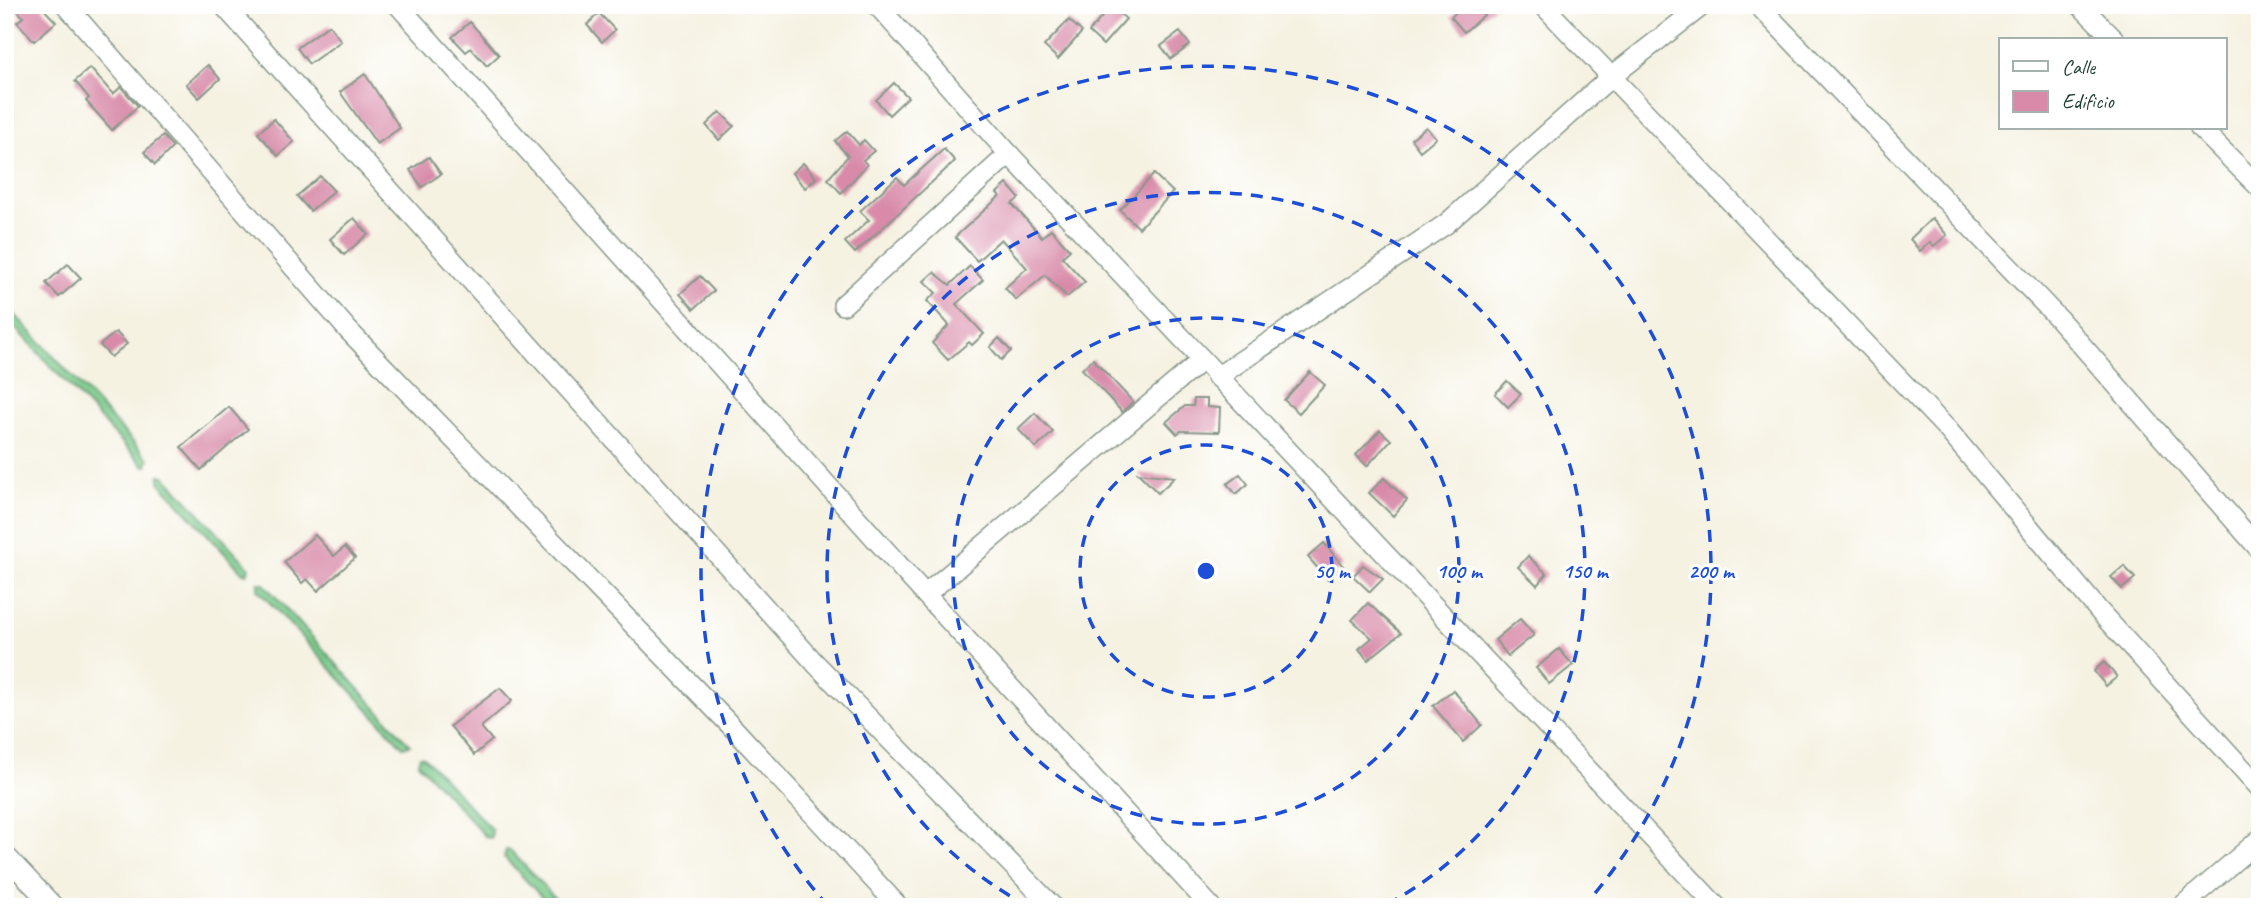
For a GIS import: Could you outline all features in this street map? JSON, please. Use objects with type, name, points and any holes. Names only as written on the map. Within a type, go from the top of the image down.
[{"type":"street","points":[[66,5],[348,330],[736,731],[899,907]]},
{"type":"street","points":[[223,5],[816,664],[1053,907]]},
{"type":"street","points":[[398,5],[926,594],[1211,907]]},
{"type":"street","points":[[877,5],[1009,154],[1717,907]]},
{"type":"street","points":[[1543,5],[1948,430],[2100,612],[2260,788]]},
{"type":"street","points":[[1217,377],[1446,223],[1612,76],[1703,5]]},
{"type":"street","points":[[1758,5],[2058,318],[2260,550]]},
{"type":"street","points":[[2080,5],[2113,38]]},
{"type":"street","points":[[2202,130],[2260,188]]},
{"type":"street","points":[[842,306],[1009,154]]},
{"type":"street","points":[[926,594],[1202,360]]},
{"type":"street","points":[[2181,907],[2260,839]]},
{"type":"street","points":[[5,855],[54,907]]},
{"type":"green space","points":[[5,304],[149,459],[147,466],[143,465],[5,317]]},
{"type":"green space","points":[[160,475],[165,476],[249,567],[247,574],[243,573],[159,482]]},
{"type":"green space","points":[[259,583],[264,584],[410,745],[403,747],[258,590]]},
{"type":"green space","points":[[420,756],[424,757],[492,830],[491,838],[486,837],[418,763]]},
{"type":"green space","points":[[506,850],[511,851],[563,907],[551,907],[504,857]]},
{"type":"building","points":[[13,5],[40,5],[56,22],[34,41],[17,22],[23,17]]},
{"type":"building","points":[[1464,5],[1496,5],[1464,32],[1451,17]]},
{"type":"building","points":[[1111,6],[1126,19],[1103,45],[1089,32]]},
{"type":"building","points":[[599,13],[615,30],[602,42],[587,25]]},
{"type":"building","points":[[1069,20],[1082,32],[1058,59],[1044,46]]},
{"type":"building","points":[[470,22],[499,55],[487,66],[471,48],[466,52],[452,37]]},
{"type":"building","points":[[329,25],[341,41],[309,64],[297,48]]},
{"type":"building","points":[[1180,32],[1190,45],[1171,59],[1161,46]]},
{"type":"building","points":[[208,65],[220,79],[199,98],[186,84]]},
{"type":"building","points":[[90,68],[113,94],[121,87],[138,106],[112,130],[86,101],[89,98],[75,81]]},
{"type":"building","points":[[365,74],[400,128],[377,144],[340,92]]},
{"type":"building","points":[[894,83],[908,97],[889,115],[876,100]]},
{"type":"building","points":[[720,112],[734,126],[719,140],[706,125]]},
{"type":"building","points":[[274,119],[294,142],[278,156],[258,133]]},
{"type":"building","points":[[1426,127],[1436,138],[1420,151],[1411,139]]},
{"type":"building","points":[[847,131],[859,145],[864,140],[874,151],[863,160],[867,165],[841,193],[828,179],[848,156],[835,141]]},
{"type":"building","points":[[163,136],[173,147],[155,165],[144,152]]},
{"type":"building","points":[[944,149],[955,161],[855,253],[845,242],[869,220],[860,211],[897,177],[904,185]]},
{"type":"building","points":[[429,157],[441,174],[422,187],[410,170]]},
{"type":"building","points":[[803,163],[816,178],[805,188],[792,173]]},
{"type":"building","points":[[1154,174],[1173,192],[1139,228],[1120,210]]},
{"type":"building","points":[[320,176],[334,191],[310,211],[297,196]]},
{"type":"building","points":[[1007,184],[1019,198],[1012,204],[1042,237],[1051,229],[1070,250],[1062,257],[1085,282],[1067,297],[1045,275],[1016,300],[1005,288],[1027,268],[1001,239],[977,261],[955,237],[1000,196],[997,193]]},
{"type":"building","points":[[354,218],[368,234],[344,255],[330,239]]},
{"type":"building","points":[[1932,218],[1947,235],[1934,246],[1930,242],[1920,251],[1910,239]]},
{"type":"building","points":[[68,264],[81,278],[59,297],[46,283]]},
{"type":"building","points":[[970,266],[983,280],[956,304],[984,334],[972,345],[969,342],[948,360],[932,343],[949,325],[927,301],[936,293],[924,281],[934,272],[950,285]]},
{"type":"building","points":[[700,276],[714,291],[694,309],[680,294]]},
{"type":"building","points":[[116,332],[127,344],[111,357],[100,345]]},
{"type":"building","points":[[999,338],[1011,351],[1001,360],[990,347]]},
{"type":"building","points":[[1093,359],[1133,402],[1122,412],[1082,369]]},
{"type":"building","points":[[1310,372],[1325,385],[1299,413],[1284,400]]},
{"type":"building","points":[[1507,381],[1521,394],[1508,407],[1495,394]]},
{"type":"building","points":[[1194,399],[1207,399],[1207,407],[1220,408],[1219,432],[1181,431],[1177,434],[1166,422],[1185,406],[1193,406]]},
{"type":"building","points":[[229,407],[248,429],[201,470],[181,447]]},
{"type":"building","points":[[1035,413],[1053,432],[1036,448],[1018,429]]},
{"type":"building","points":[[1380,430],[1391,440],[1367,466],[1356,455]]},
{"type":"building","points":[[1138,473],[1175,477],[1158,493]]},
{"type":"building","points":[[1240,474],[1248,484],[1236,494],[1227,484]]},
{"type":"building","points":[[1384,478],[1407,500],[1393,516],[1369,493]]},
{"type":"building","points":[[315,535],[334,556],[345,547],[355,558],[318,591],[307,579],[302,583],[284,562]]},
{"type":"building","points":[[1324,543],[1343,566],[1327,579],[1308,557]]},
{"type":"building","points":[[1528,556],[1547,574],[1537,585],[1518,567]]},
{"type":"building","points":[[1363,565],[1383,579],[1370,592],[1353,576]]},
{"type":"building","points":[[2124,566],[2135,578],[2122,589],[2111,577]]},
{"type":"building","points":[[1368,603],[1401,633],[1368,660],[1359,649],[1372,638],[1352,620]]},
{"type":"building","points":[[1520,619],[1534,635],[1508,656],[1495,640]]},
{"type":"building","points":[[1559,649],[1573,665],[1549,684],[1536,668]]},
{"type":"building","points":[[2104,662],[2117,677],[2106,686],[2094,671]]},
{"type":"building","points":[[500,688],[512,701],[481,727],[492,740],[474,755],[450,726]]},
{"type":"building","points":[[1453,690],[1482,725],[1463,742],[1433,706]]}]
